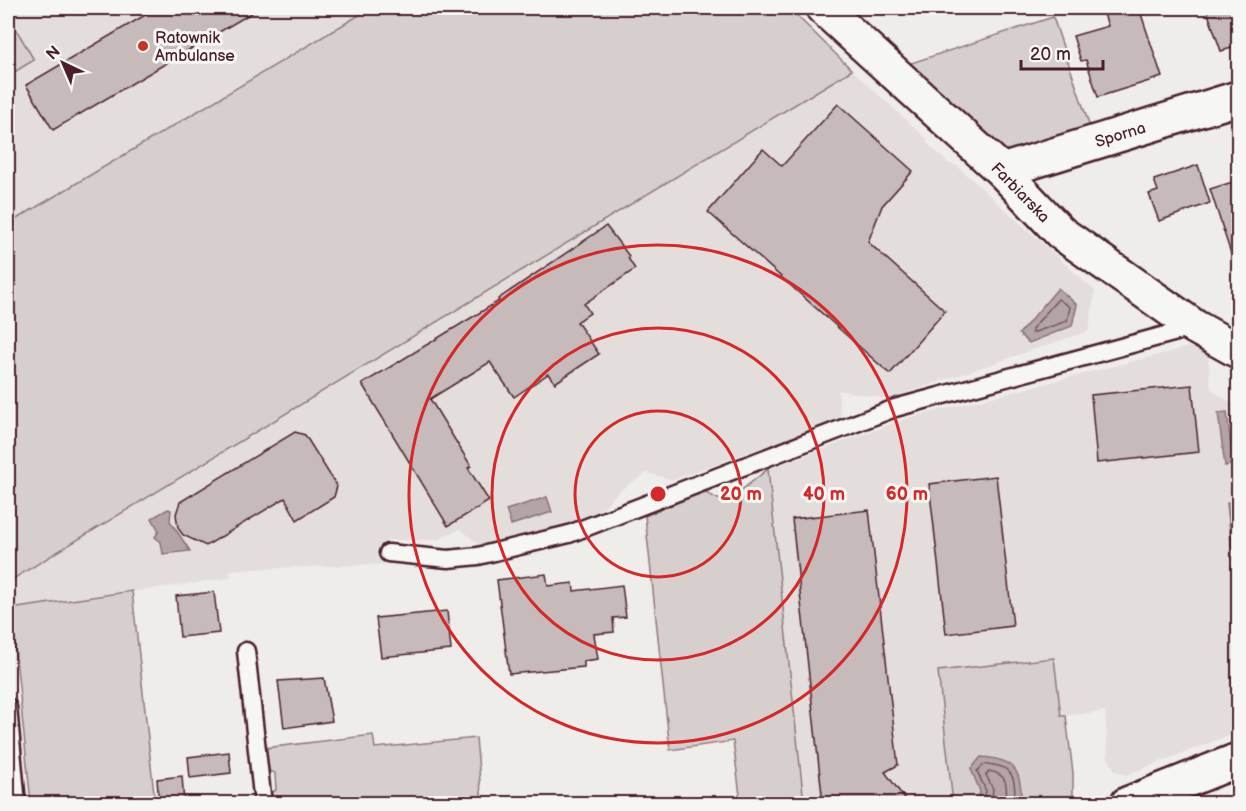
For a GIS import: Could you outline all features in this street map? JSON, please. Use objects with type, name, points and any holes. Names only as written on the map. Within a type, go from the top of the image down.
[{"type":"street","name":"Farbiarska","points":[[823,8],[1002,171],[1061,232],[1195,327],[1239,351]]},
{"type":"street","name":"Sporna","points":[[1002,171],[1239,98]]},
{"type":"street","points":[[1127,804],[1239,760]]},
{"type":"lane","points":[[388,553],[448,559],[478,556],[569,534],[895,408],[1195,327]]},
{"type":"lane","points":[[246,651],[263,804]]},
{"type":"lane","points":[[8,707],[17,804]]},
{"type":"shaded area","points":[[8,8],[371,8],[8,224],[8,76],[34,60],[8,15]]},
{"type":"shaded area","points":[[371,8],[789,8],[852,70],[8,582],[8,224]]},
{"type":"shaded area","points":[[8,15],[34,60],[8,76]]},
{"type":"shaded area","points":[[1053,17],[1090,127],[1011,152],[1004,151],[908,64]]},
{"type":"shaded area","points":[[852,70],[927,139],[927,143],[949,164],[956,165],[1095,291],[1089,331],[888,399],[838,390],[841,418],[673,480],[647,473],[622,489],[599,511],[564,528],[480,545],[460,529],[437,540],[387,540],[390,564],[230,570],[231,578],[8,609],[8,582]]},
{"type":"shaded area","points":[[1197,345],[1208,353],[1211,389],[1238,407],[1238,732],[1126,775],[1115,771],[1108,757],[1105,711],[1066,716],[1073,773],[1073,801],[1068,803],[804,803],[768,469],[908,418]]},
{"type":"shaded area","points":[[768,469],[804,803],[741,803],[733,741],[670,750],[645,516],[702,491],[720,500],[739,492]]},
{"type":"shaded area","points":[[132,591],[155,803],[31,803],[11,609]]},
{"type":"shaded area","points":[[1054,658],[1061,716],[1066,716],[1073,773],[1073,801],[1068,804],[953,803],[938,671]]},
{"type":"shaded area","points":[[373,735],[375,748],[476,738],[482,803],[271,803],[270,793],[276,790],[275,773],[269,771],[265,748]]},
{"type":"water","points":[[1058,288],[1077,305],[1072,326],[1029,343],[1019,334]]},
{"type":"water","points":[[1227,412],[1233,464],[1225,466],[1218,413]]},
{"type":"water","points":[[547,497],[552,512],[511,525],[506,510]]},
{"type":"water","points":[[1238,502],[1238,609],[1227,503]]},
{"type":"water","points":[[168,509],[171,510],[170,521],[190,551],[163,554],[161,542],[155,537],[159,531],[152,518]]},
{"type":"water","points":[[981,757],[1000,760],[1013,767],[1020,780],[1021,800],[1018,803],[978,803],[980,791],[971,769]]},
{"type":"building","name":"Ratownik Ambulanse","points":[[157,8],[260,8],[53,130],[26,85]]},
{"type":"building","points":[[1102,8],[1139,8],[1162,77],[1098,97],[1086,60],[1081,61],[1073,36],[1108,26]]},
{"type":"building","points":[[1206,8],[1232,8],[1239,28],[1239,46],[1221,51]]},
{"type":"building","points":[[838,104],[913,171],[882,206],[868,242],[945,311],[890,374],[708,212],[763,149],[782,166]]},
{"type":"building","points":[[1198,165],[1210,203],[1159,221],[1149,194],[1158,191],[1154,180]]},
{"type":"building","points":[[1239,180],[1239,262],[1234,263],[1210,189]]},
{"type":"building","points":[[606,226],[629,256],[635,269],[584,304],[590,313],[577,322],[599,354],[555,383],[548,374],[514,397],[490,362],[430,399],[471,466],[468,468],[489,501],[448,526],[362,384],[499,301],[498,299]]},
{"type":"building","points":[[1192,385],[1199,452],[1097,463],[1091,395]]},
{"type":"building","points":[[295,432],[305,435],[337,486],[334,497],[297,520],[285,498],[206,546],[183,535],[178,528],[176,514],[180,502]]},
{"type":"building","points":[[996,476],[1013,626],[946,634],[929,484]]},
{"type":"building","points":[[869,510],[898,765],[885,772],[908,803],[823,804],[792,519]]},
{"type":"building","points":[[546,574],[548,586],[573,583],[574,591],[622,585],[626,617],[613,618],[614,632],[594,634],[598,659],[584,661],[584,667],[509,674],[497,580]]},
{"type":"building","points":[[214,592],[219,633],[180,637],[176,596]]},
{"type":"building","points":[[447,611],[451,650],[381,657],[376,618]]},
{"type":"building","points":[[324,678],[332,721],[284,728],[278,681]]},
{"type":"building","points":[[229,752],[231,773],[190,778],[188,757]]},
{"type":"building","points":[[182,776],[184,804],[159,804],[157,779]]},
{"type":"place","name":"Ratownik Ambulanse","points":[[143,46]]}]
